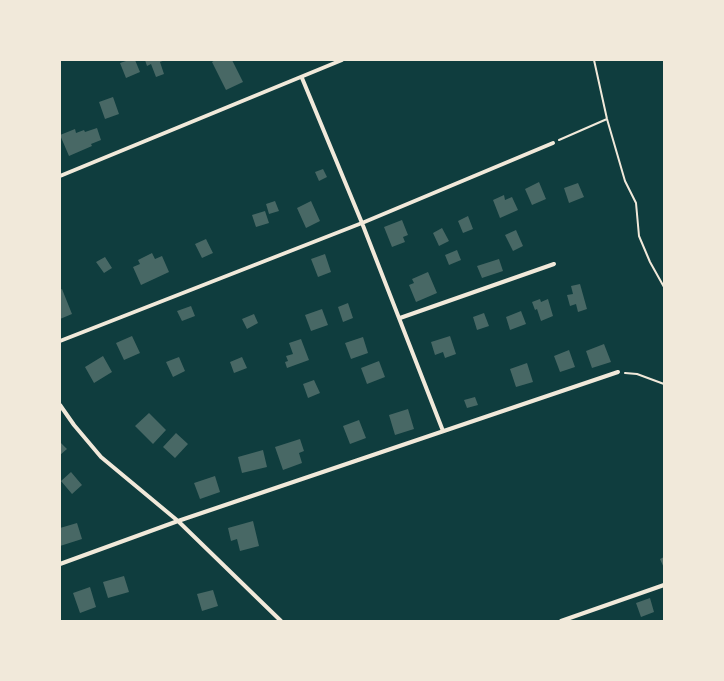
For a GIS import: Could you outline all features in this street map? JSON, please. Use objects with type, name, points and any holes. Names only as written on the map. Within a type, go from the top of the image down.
[{"type":"street","points":[[60,176],[302,78],[342,60]]},
{"type":"street","points":[[302,78],[400,318],[443,431]]},
{"type":"street","points":[[60,341],[362,223],[553,142]]},
{"type":"street","points":[[400,318],[554,264]]},
{"type":"street","points":[[60,564],[178,521],[618,372]]},
{"type":"street","points":[[60,405],[74,425],[102,457],[178,521],[281,621]]},
{"type":"street","points":[[561,621],[664,585]]},
{"type":"path","points":[[594,60],[607,119],[625,181],[636,204],[639,236],[650,262],[664,288]]},
{"type":"path","points":[[553,142],[607,119]]},
{"type":"path","points":[[618,372],[637,374],[664,384]]},
{"type":"building","points":[[135,60],[140,72],[126,78],[120,63]]},
{"type":"building","points":[[145,60],[165,60],[160,62],[164,74],[156,77],[151,64],[147,66]]},
{"type":"building","points":[[215,60],[232,60],[243,82],[226,90],[212,62]]},
{"type":"building","points":[[113,97],[119,114],[105,119],[99,102]]},
{"type":"building","points":[[97,128],[101,140],[91,144],[92,146],[69,156],[60,135],[75,129],[76,133]]},
{"type":"building","points":[[323,169],[327,177],[319,181],[315,172]]},
{"type":"building","points":[[539,182],[546,199],[532,205],[525,189]]},
{"type":"building","points":[[578,183],[584,197],[569,203],[564,188]]},
{"type":"building","points":[[504,195],[505,200],[512,197],[518,210],[500,218],[493,200]]},
{"type":"building","points":[[275,201],[279,211],[269,214],[266,204]]},
{"type":"building","points":[[311,201],[320,221],[306,228],[297,208]]},
{"type":"building","points":[[265,211],[269,223],[256,227],[252,215]]},
{"type":"building","points":[[468,216],[473,229],[463,233],[458,221]]},
{"type":"building","points":[[402,220],[408,235],[403,237],[405,242],[392,247],[384,227]]},
{"type":"building","points":[[442,228],[449,241],[439,246],[433,233]]},
{"type":"building","points":[[516,230],[523,246],[513,251],[505,235]]},
{"type":"building","points":[[206,239],[213,253],[202,258],[195,244]]},
{"type":"building","points":[[457,250],[461,260],[449,265],[445,255]]},
{"type":"building","points":[[152,253],[155,259],[162,256],[169,272],[141,285],[133,267],[140,264],[138,260]]},
{"type":"building","points":[[325,254],[331,272],[318,277],[311,259]]},
{"type":"building","points":[[105,257],[112,268],[104,273],[96,262]]},
{"type":"building","points":[[499,259],[503,271],[482,278],[477,266]]},
{"type":"building","points":[[428,272],[437,293],[416,302],[409,285],[414,283],[412,279]]},
{"type":"building","points":[[580,284],[587,309],[578,312],[576,304],[570,306],[567,295],[573,294],[571,286]]},
{"type":"building","points":[[62,289],[72,314],[60,319],[60,290]]},
{"type":"building","points":[[540,299],[541,302],[548,299],[553,316],[541,321],[537,309],[535,310],[532,302]]},
{"type":"building","points":[[348,303],[353,318],[343,322],[338,307]]},
{"type":"building","points":[[191,306],[195,316],[182,321],[177,311]]},
{"type":"building","points":[[322,309],[328,325],[311,331],[305,315]]},
{"type":"building","points":[[521,311],[526,324],[510,330],[506,317]]},
{"type":"building","points":[[484,313],[489,326],[477,330],[473,317]]},
{"type":"building","points":[[254,314],[258,323],[247,329],[242,319]]},
{"type":"building","points":[[132,336],[140,353],[124,360],[116,343]]},
{"type":"building","points":[[450,336],[456,354],[445,358],[443,352],[435,355],[431,342]]},
{"type":"building","points":[[363,337],[368,353],[351,359],[345,343]]},
{"type":"building","points":[[301,339],[309,360],[287,368],[285,362],[288,361],[286,356],[293,354],[289,343]]},
{"type":"building","points":[[604,344],[611,362],[592,368],[586,351]]},
{"type":"building","points":[[569,350],[575,367],[560,372],[554,356]]},
{"type":"building","points":[[103,356],[112,372],[94,383],[85,367]]},
{"type":"building","points":[[179,357],[185,371],[173,377],[166,362]]},
{"type":"building","points":[[242,357],[247,368],[234,373],[230,362]]},
{"type":"building","points":[[379,361],[385,377],[367,384],[361,368]]},
{"type":"building","points":[[527,363],[533,382],[516,387],[510,369]]},
{"type":"building","points":[[314,380],[320,393],[308,398],[303,384]]},
{"type":"building","points":[[475,397],[478,405],[467,408],[464,400]]},
{"type":"building","points":[[408,409],[414,429],[395,435],[389,415]]},
{"type":"building","points":[[149,413],[166,430],[153,444],[135,426]]},
{"type":"building","points":[[359,420],[366,438],[350,444],[343,426]]},
{"type":"building","points":[[176,433],[188,444],[175,458],[163,447]]},
{"type":"building","points":[[300,439],[304,451],[299,453],[302,463],[283,470],[275,447]]},
{"type":"building","points":[[60,442],[67,449],[60,455]]},
{"type":"building","points":[[263,450],[267,467],[242,473],[238,457]]},
{"type":"building","points":[[71,472],[82,485],[72,494],[61,481]]},
{"type":"building","points":[[215,476],[220,492],[200,499],[194,483]]},
{"type":"building","points":[[253,521],[259,546],[240,551],[237,539],[231,541],[228,528]]},
{"type":"building","points":[[77,523],[82,539],[60,546],[60,528]]},
{"type":"building","points":[[664,557],[664,568],[660,559]]},
{"type":"building","points":[[124,576],[129,592],[108,598],[103,582]]},
{"type":"building","points":[[90,587],[96,607],[80,613],[73,593]]},
{"type":"building","points":[[213,590],[218,606],[202,611],[197,594]]},
{"type":"building","points":[[650,598],[654,612],[641,617],[636,603]]}]
